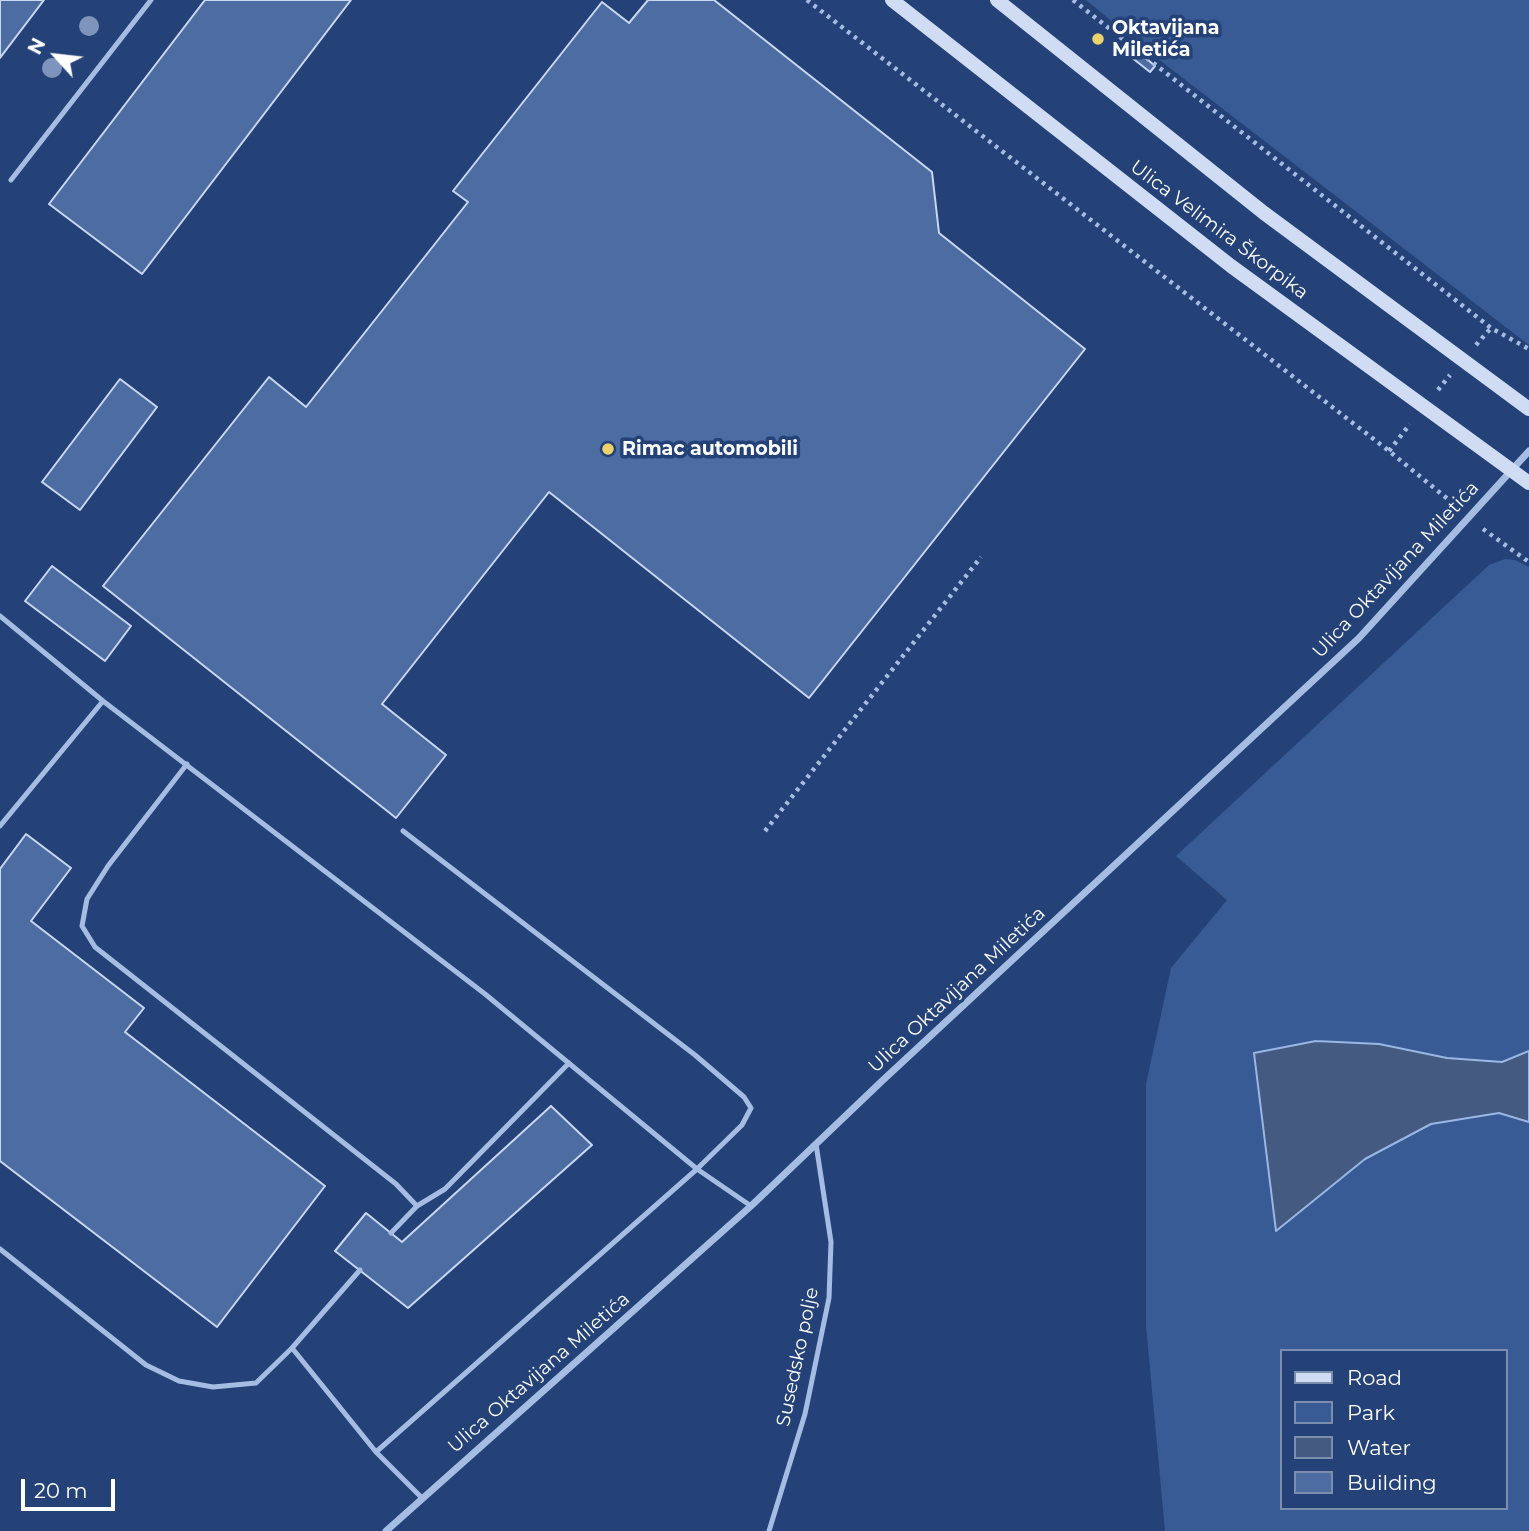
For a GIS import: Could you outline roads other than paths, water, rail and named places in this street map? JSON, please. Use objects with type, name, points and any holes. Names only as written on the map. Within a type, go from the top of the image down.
[{"type":"main road","name":"Ulica Velimira Škorpika","points":[[891,0],[1231,266],[1529,483]]},
{"type":"main road","points":[[997,0],[1264,213],[1529,409]]},
{"type":"street","name":"Ulica Oktavijana Miletića","points":[[386,1531],[751,1206],[1359,638],[1529,451]]},
{"type":"lane","points":[[11,180],[151,0]]},
{"type":"lane","points":[[0,616],[103,701],[485,994],[697,1169],[751,1206]]},
{"type":"lane","points":[[0,826],[103,701]]},
{"type":"lane","points":[[187,764],[108,866],[87,899],[82,926],[95,947],[396,1184],[417,1206]]},
{"type":"lane","points":[[376,1452],[697,1169],[742,1125],[751,1108],[744,1097],[695,1055],[403,831]]},
{"type":"lane","points":[[391,1233],[417,1206],[444,1189],[569,1063]]},
{"type":"lane","name":"Susedsko polje","points":[[769,1531],[805,1414],[829,1298],[831,1242],[816,1144]]},
{"type":"lane","points":[[0,1249],[146,1364],[179,1381],[213,1387],[256,1383],[292,1348],[360,1270]]},
{"type":"lane","points":[[292,1348],[376,1452],[422,1498]]},
{"type":"water","points":[[1316,1041],[1379,1044],[1447,1058],[1502,1062],[1529,1051],[1529,1122],[1499,1113],[1431,1124],[1365,1159],[1276,1231],[1254,1053]]},
{"type":"place","name":"Oktavijana Miletića","points":[[1098,39]]},
{"type":"place","name":"Rimac automobili","points":[[608,449]]}]
